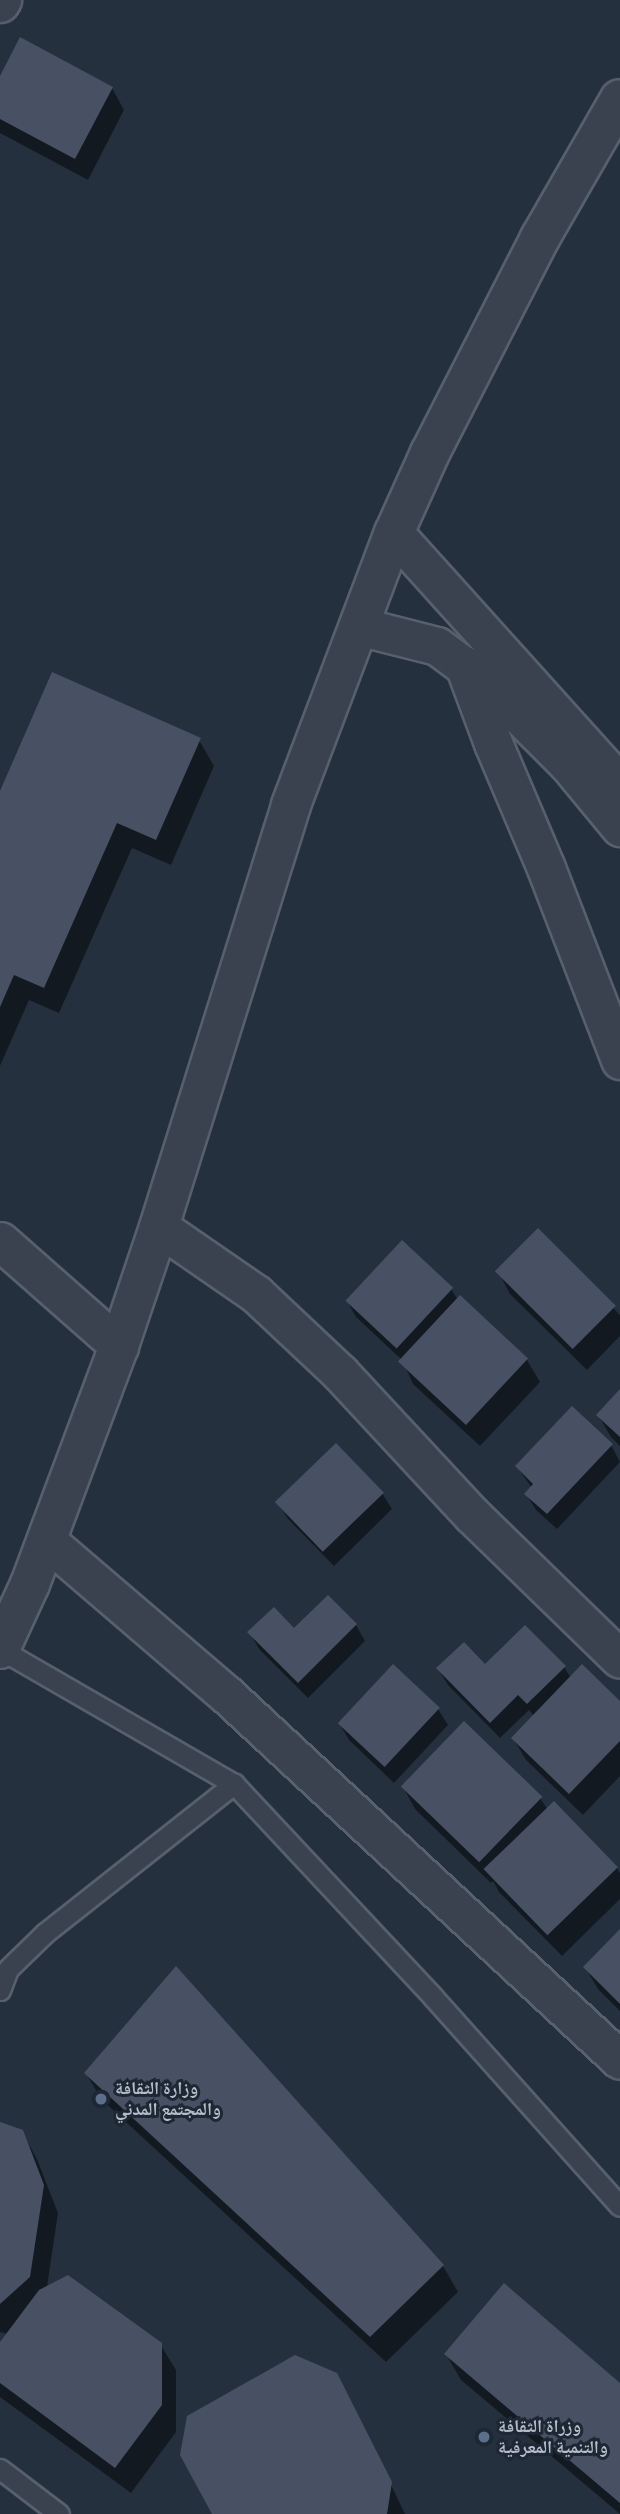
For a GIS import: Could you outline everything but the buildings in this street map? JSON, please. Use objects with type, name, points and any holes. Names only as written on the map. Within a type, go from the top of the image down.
[{"type":"street","points":[[0,1649],[30,1584],[118,1346],[159,1227],[291,805],[394,533],[430,453],[540,238],[620,99]]},
{"type":"street","points":[[394,533],[620,784]]},
{"type":"street","points":[[358,626],[437,646],[487,682],[568,764],[620,827]]},
{"type":"street","points":[[464,665],[493,743],[547,868],[620,1060]]},
{"type":"street","points":[[159,1227],[256,1294],[340,1373],[472,1515],[620,1659]]},
{"type":"street","points":[[0,1241],[118,1346]]},
{"type":"street","points":[[46,1540],[227,1695],[620,2060]]},
{"type":"lane","points":[[0,1649],[234,1784],[432,1997],[620,2206]]},
{"type":"lane","points":[[0,1990],[8,1969],[45,1933],[234,1784]]},
{"type":"lane","points":[[0,2469],[59,2514]]},
{"type":"place","name":"وزارة الثقافة والمجتمع المدني","points":[[101,2099]]},
{"type":"place","name":"وزراة الثقافة والتنمية المعرفية","points":[[484,2437]]}]
